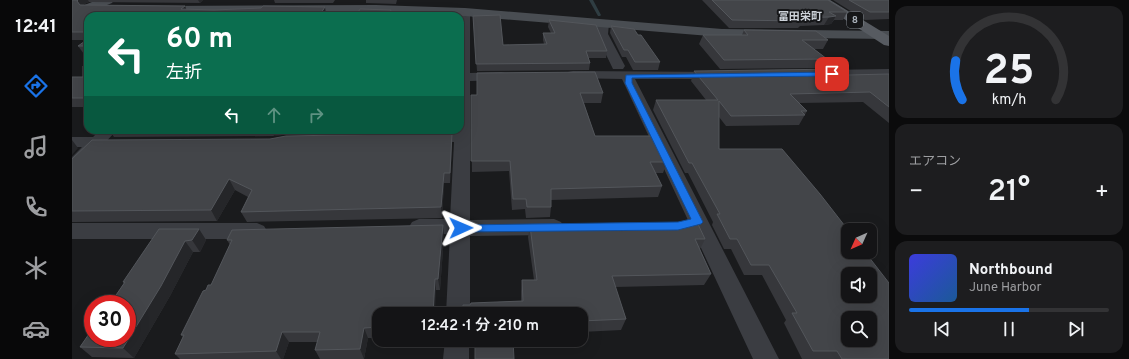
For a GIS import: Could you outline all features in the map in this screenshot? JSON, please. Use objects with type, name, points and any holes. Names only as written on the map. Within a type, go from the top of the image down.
[{"type":"main road","name":"8","points":[[822,0],[886,37]]},
{"type":"street","points":[[72,15],[108,0]]},
{"type":"street","points":[[89,8],[119,10]]},
{"type":"street","points":[[262,12],[369,9],[465,12],[750,35],[886,37]]},
{"type":"street","points":[[143,10],[198,12]]},
{"type":"street","points":[[464,34],[465,12]]},
{"type":"street","points":[[603,24],[602,34],[623,71],[766,359]]},
{"type":"street","points":[[560,75],[623,71],[728,75]]},
{"type":"street","points":[[812,74],[889,73]]},
{"type":"street","points":[[464,77],[516,76]]},
{"type":"street","points":[[72,167],[105,134]]},
{"type":"street","points":[[458,307],[463,134]]},
{"type":"street","points":[[416,138],[463,137]]},
{"type":"street","points":[[72,142],[118,144]]},
{"type":"street","points":[[678,226],[698,222]]},
{"type":"street","points":[[399,228],[569,227]]},
{"type":"street","points":[[72,231],[275,231]]},
{"type":"street","points":[[456,359],[457,347]]},
{"type":"building","points":[[72,0],[78,0],[77,1],[80,5],[185,6],[181,9],[214,10],[261,8],[263,6],[325,7],[322,12],[84,12],[84,32],[72,32]]},
{"type":"building","points":[[712,0],[828,0],[847,12],[829,12],[836,16],[829,17],[799,18],[802,21],[732,20]]},
{"type":"building","points":[[849,0],[889,0],[889,12],[870,12]]},
{"type":"building","points":[[360,9],[391,10],[390,12],[358,12]]},
{"type":"building","points":[[500,15],[503,45],[547,44],[543,33],[555,33],[549,20],[596,25],[607,51],[586,51],[590,63],[476,64],[473,16]]},
{"type":"building","points":[[611,26],[634,29],[638,35],[641,35],[660,62],[635,62],[628,50],[624,50]]},
{"type":"building","points":[[744,30],[816,31],[828,40],[802,40],[827,59],[724,60],[703,35],[748,35]]},
{"type":"building","points":[[84,42],[84,46],[78,46]]},
{"type":"building","points":[[83,66],[84,98],[72,98],[72,77],[83,77]]},
{"type":"building","points":[[842,69],[848,75],[889,74],[889,107],[870,92],[790,94],[807,111],[801,111],[805,115],[731,116],[719,101],[719,149],[782,149],[820,194],[843,223],[841,223],[841,259],[870,259],[877,267],[841,267],[841,303],[877,303],[877,268],[889,283],[889,359],[842,359],[837,351],[813,351],[792,313],[797,313],[769,265],[751,265],[737,239],[730,239],[717,214],[720,214],[692,163],[689,163],[656,100],[718,100],[694,71]]},
{"type":"building","points":[[595,72],[603,93],[580,93],[595,136],[654,136],[667,162],[650,162],[662,186],[551,189],[551,207],[527,207],[526,199],[513,199],[510,161],[471,161],[471,95],[477,95],[477,73]]},
{"type":"building","points":[[452,134],[450,173],[444,173],[441,207],[241,212],[252,190],[229,179],[211,210],[72,211],[72,159],[92,140],[270,139],[286,136]]},
{"type":"building","points":[[697,222],[705,239],[695,239],[711,274],[612,276],[626,319],[588,321],[588,307],[463,307],[463,305],[470,305],[471,303],[523,301],[522,280],[537,280],[530,226],[683,224]]},
{"type":"building","points":[[443,225],[438,279],[435,279],[433,307],[372,307],[372,327],[364,328],[360,349],[315,350],[320,332],[282,332],[276,351],[175,354],[184,335],[181,335],[203,291],[206,290],[208,285],[211,285],[232,240],[227,240],[232,230]]},
{"type":"building","points":[[159,229],[199,229],[192,240],[185,241],[161,286],[136,327],[136,295],[116,295],[125,282],[123,282]]},
{"type":"building","points":[[84,341],[84,347],[124,347],[123,348],[80,347]]},
{"type":"building","points":[[475,347],[513,347],[514,359],[475,359]]},
{"type":"waterway","points":[[591,0],[599,15]]},
{"type":"district","name":"富田栄町","points":[[800,17]]},
{"type":"route","points":[[461,228],[678,226],[698,222],[629,83],[628,76],[832,74]]}]
